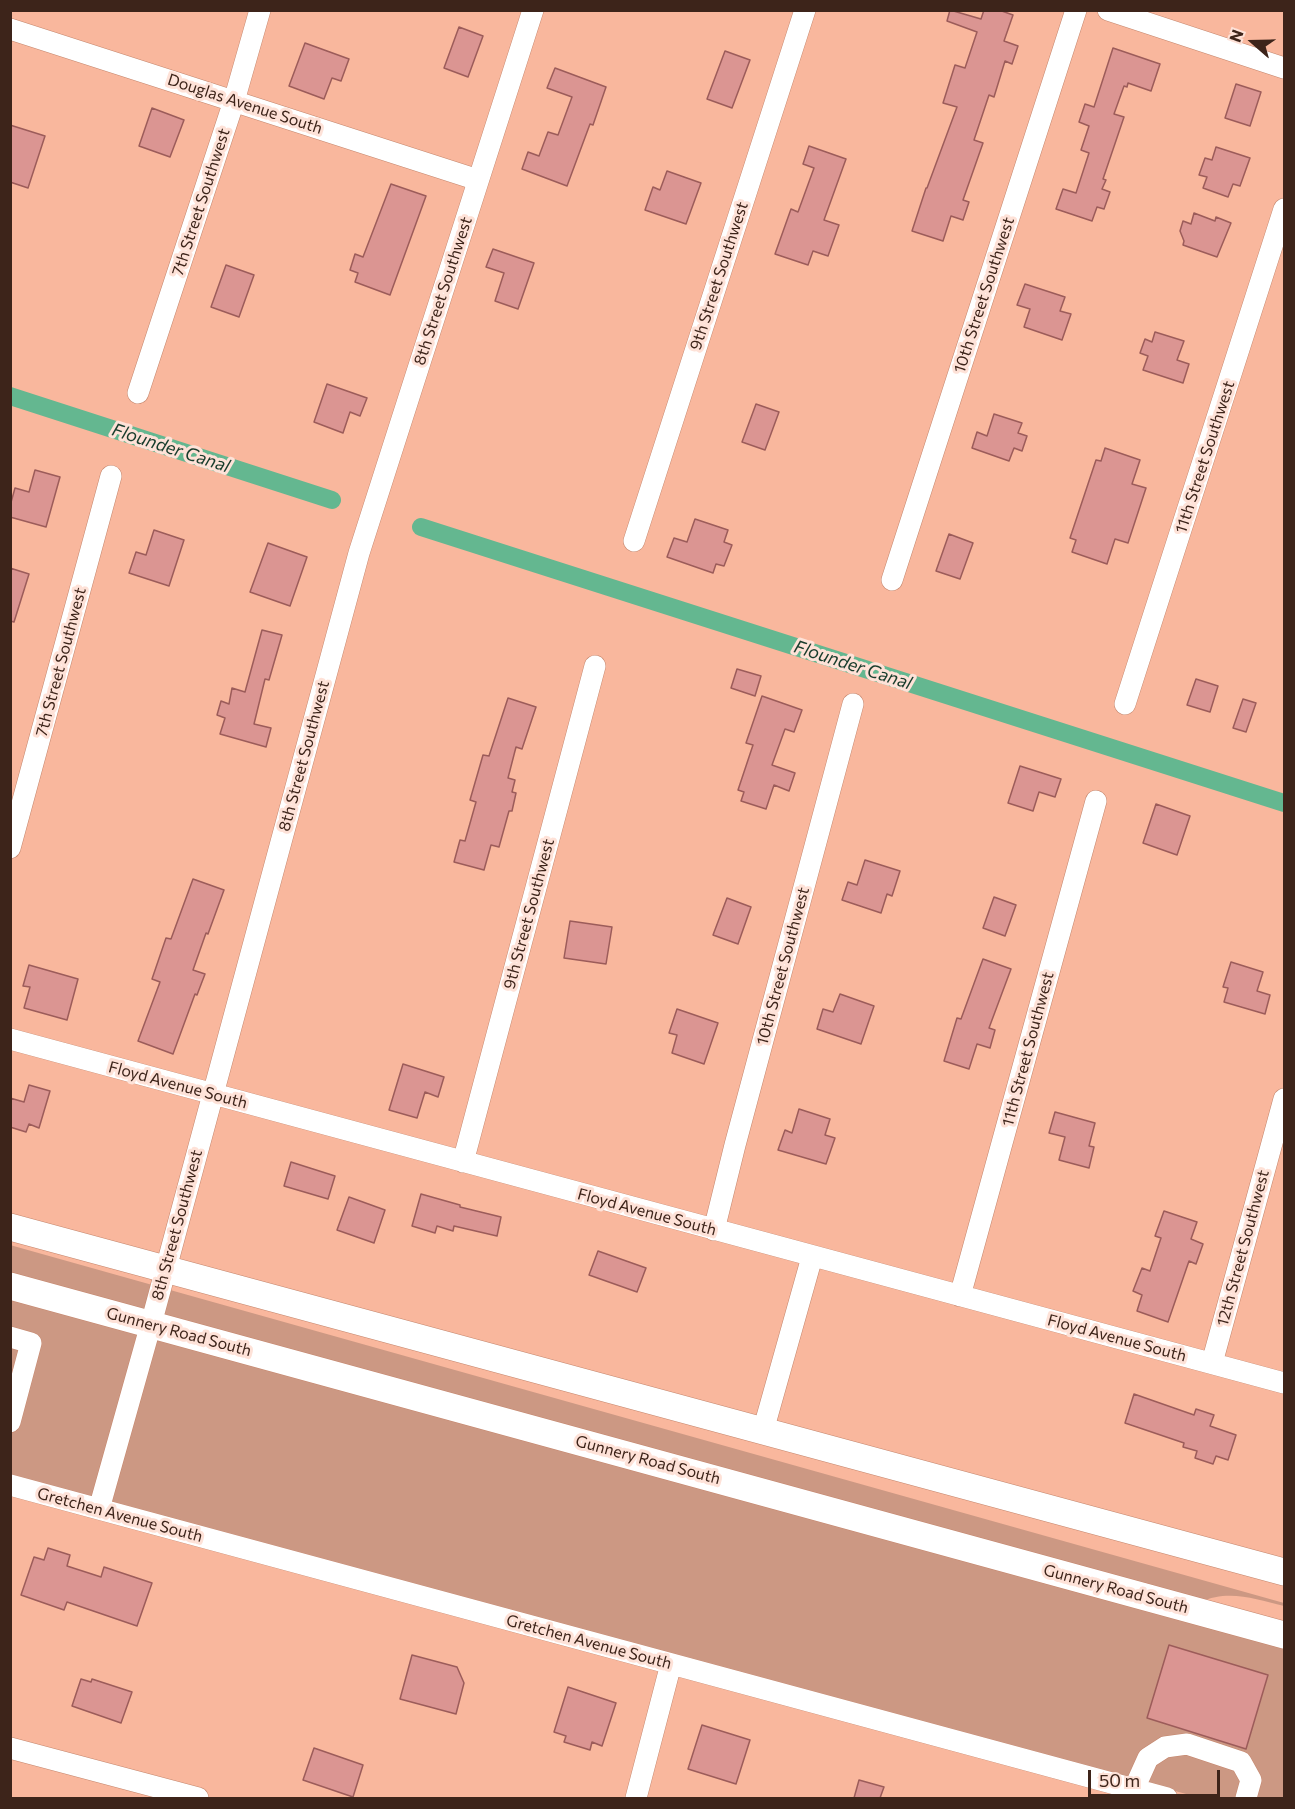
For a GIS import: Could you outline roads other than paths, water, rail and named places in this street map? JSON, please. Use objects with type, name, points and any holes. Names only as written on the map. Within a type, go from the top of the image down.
[{"type":"main road","points":[[10,1227],[1284,1572]]},
{"type":"main road","name":"Gunnery Road South","points":[[10,1286],[1284,1635]]},
{"type":"main road","points":[[1202,1612],[1214,1606],[1240,1605],[1284,1616]]},
{"type":"street","name":"7th Street Southwest","points":[[138,393],[234,101],[260,10]]},
{"type":"street","name":"8th Street Southwest","points":[[99,1509],[359,553],[533,10]]},
{"type":"street","name":"9th Street Southwest","points":[[633,541],[805,10]]},
{"type":"street","name":"10th Street Southwest","points":[[892,580],[1076,10]]},
{"type":"street","points":[[1108,10],[1284,68]]},
{"type":"street","name":"Douglas Avenue South","points":[[10,29],[478,180]]},
{"type":"street","name":"11th Street Southwest","points":[[1125,704],[1284,209]]},
{"type":"street","name":"7th Street Southwest","points":[[10,848],[111,476]]},
{"type":"street","name":"9th Street Southwest","points":[[463,1162],[595,666]]},
{"type":"street","name":"10th Street Southwest","points":[[714,1230],[854,704]]},
{"type":"street","name":"11th Street Southwest","points":[[960,1296],[1095,801]]},
{"type":"street","name":"Floyd Avenue South","points":[[10,1039],[1284,1383]]},
{"type":"street","name":"12th Street Southwest","points":[[1212,1363],[1284,1099]]},
{"type":"street","points":[[763,1431],[812,1257]]},
{"type":"street","points":[[10,1337],[31,1343],[10,1422]]},
{"type":"street","name":"Gretchen Avenue South","points":[[10,1485],[1167,1798]]},
{"type":"street","points":[[636,1798],[671,1664]]},
{"type":"street","points":[[1134,1789],[1148,1758],[1165,1747],[1187,1744],[1241,1762],[1251,1780],[1246,1798]]},
{"type":"street","points":[[10,1748],[198,1798]]},
{"type":"waterway","name":"Flounder Canal","points":[[10,396],[332,500]]},
{"type":"waterway","name":"Flounder Canal","points":[[421,527],[1284,803]]}]
